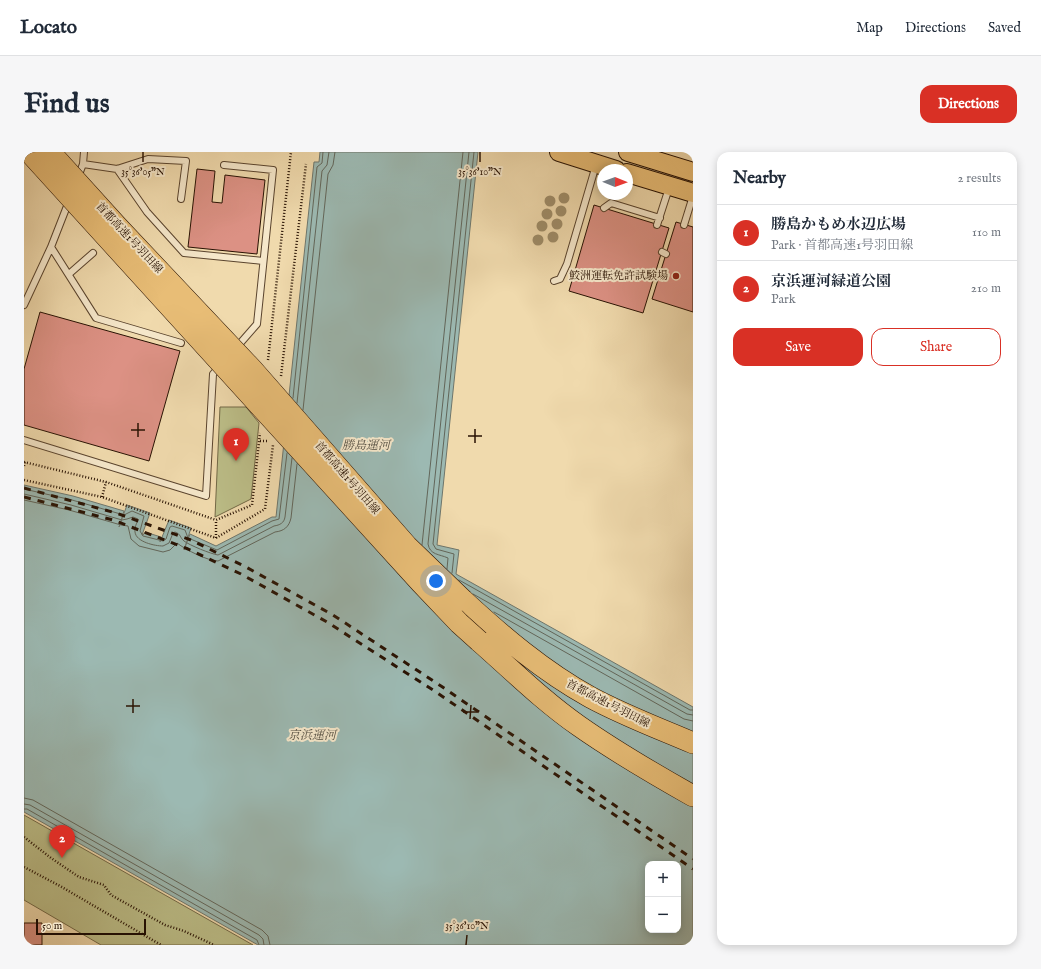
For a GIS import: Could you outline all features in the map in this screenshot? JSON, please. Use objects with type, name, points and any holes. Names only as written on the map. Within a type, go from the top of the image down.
[{"type":"highway","name":"首都高速1号羽田線","points":[[29,152],[223,364],[420,583],[459,623],[526,684],[578,725],[631,761],[693,796]]},
{"type":"highway","name":"首都高速1号羽田線","points":[[50,152],[117,226],[252,369],[407,546],[482,617],[533,660],[562,680],[591,697],[633,718],[693,743]]},
{"type":"main road","points":[[559,152],[596,164]]},
{"type":"main road","points":[[628,152],[693,172]]},
{"type":"main road","points":[[633,175],[693,195]]},
{"type":"lane","points":[[75,185],[83,164],[84,152]]},
{"type":"lane","points":[[83,164],[117,169],[148,159],[186,161],[181,199]]},
{"type":"lane","points":[[554,281],[560,279],[567,264],[596,164]]},
{"type":"lane","points":[[24,440],[206,496],[213,374],[257,324],[273,170],[224,165]]},
{"type":"lane","points":[[117,169],[147,212],[184,253],[263,261]]},
{"type":"lane","points":[[657,225],[670,186]]},
{"type":"lane","points":[[24,305],[51,247],[73,192]]},
{"type":"lane","points":[[684,224],[693,195]]},
{"type":"lane","points":[[604,208],[611,203],[660,218]]},
{"type":"lane","points":[[51,247],[96,318],[181,343]]},
{"type":"lane","points":[[69,274],[93,253]]},
{"type":"path","points":[[281,378],[306,164]]},
{"type":"path","points":[[216,538],[265,509],[273,441]]},
{"type":"path","points":[[24,480],[102,497],[216,538]]},
{"type":"path","points":[[102,497],[106,482]]},
{"type":"path","points":[[216,520],[216,538]]},
{"type":"path","points":[[24,837],[79,877],[104,885],[111,895],[165,925],[184,931],[214,945]]},
{"type":"path","points":[[24,867],[60,886],[161,945]]},
{"type":"green space","points":[[220,407],[246,407],[259,423],[251,499],[215,517]]},
{"type":"green space","points":[[24,815],[253,945],[101,945],[24,900]]},
{"type":"water","name":"京浜運河","points":[[320,152],[478,152],[437,545],[459,550],[456,574],[693,707],[693,945],[258,945],[24,812],[24,485],[73,496],[124,511],[119,527],[127,505],[150,513],[142,535],[145,532],[161,537],[160,542],[169,520],[191,528],[184,550],[190,534],[216,546],[272,517],[276,517],[314,162],[319,162]]},
{"type":"building","points":[[197,169],[215,171],[212,202],[222,203],[225,175],[265,180],[257,254],[188,247]]},
{"type":"building","points":[[594,205],[669,228],[643,313],[569,291]]},
{"type":"building","name":"鮫洲運転免許試験場","points":[[676,222],[693,227],[693,312],[652,299]]},
{"type":"building","points":[[40,312],[180,351],[149,461],[24,425],[24,369]]},
{"type":"building","points":[[24,923],[42,923],[42,945],[24,945]]},
{"type":"railway","points":[[24,488],[116,513],[191,540],[246,567],[333,615],[441,686],[693,859]]},
{"type":"railway","points":[[24,497],[113,520],[188,549],[241,574],[327,622],[436,692],[693,869]]},
{"type":"place","name":"鮫洲運転免許試験場","points":[[676,276]]},
{"type":"place","name":"勝島かもめ水辺広場","points":[[236,461]]},
{"type":"place","name":"京浜運河緑道公園","points":[[62,858]]},
{"type":"water label","name":"勝島運河","points":[[366,445]]}]
